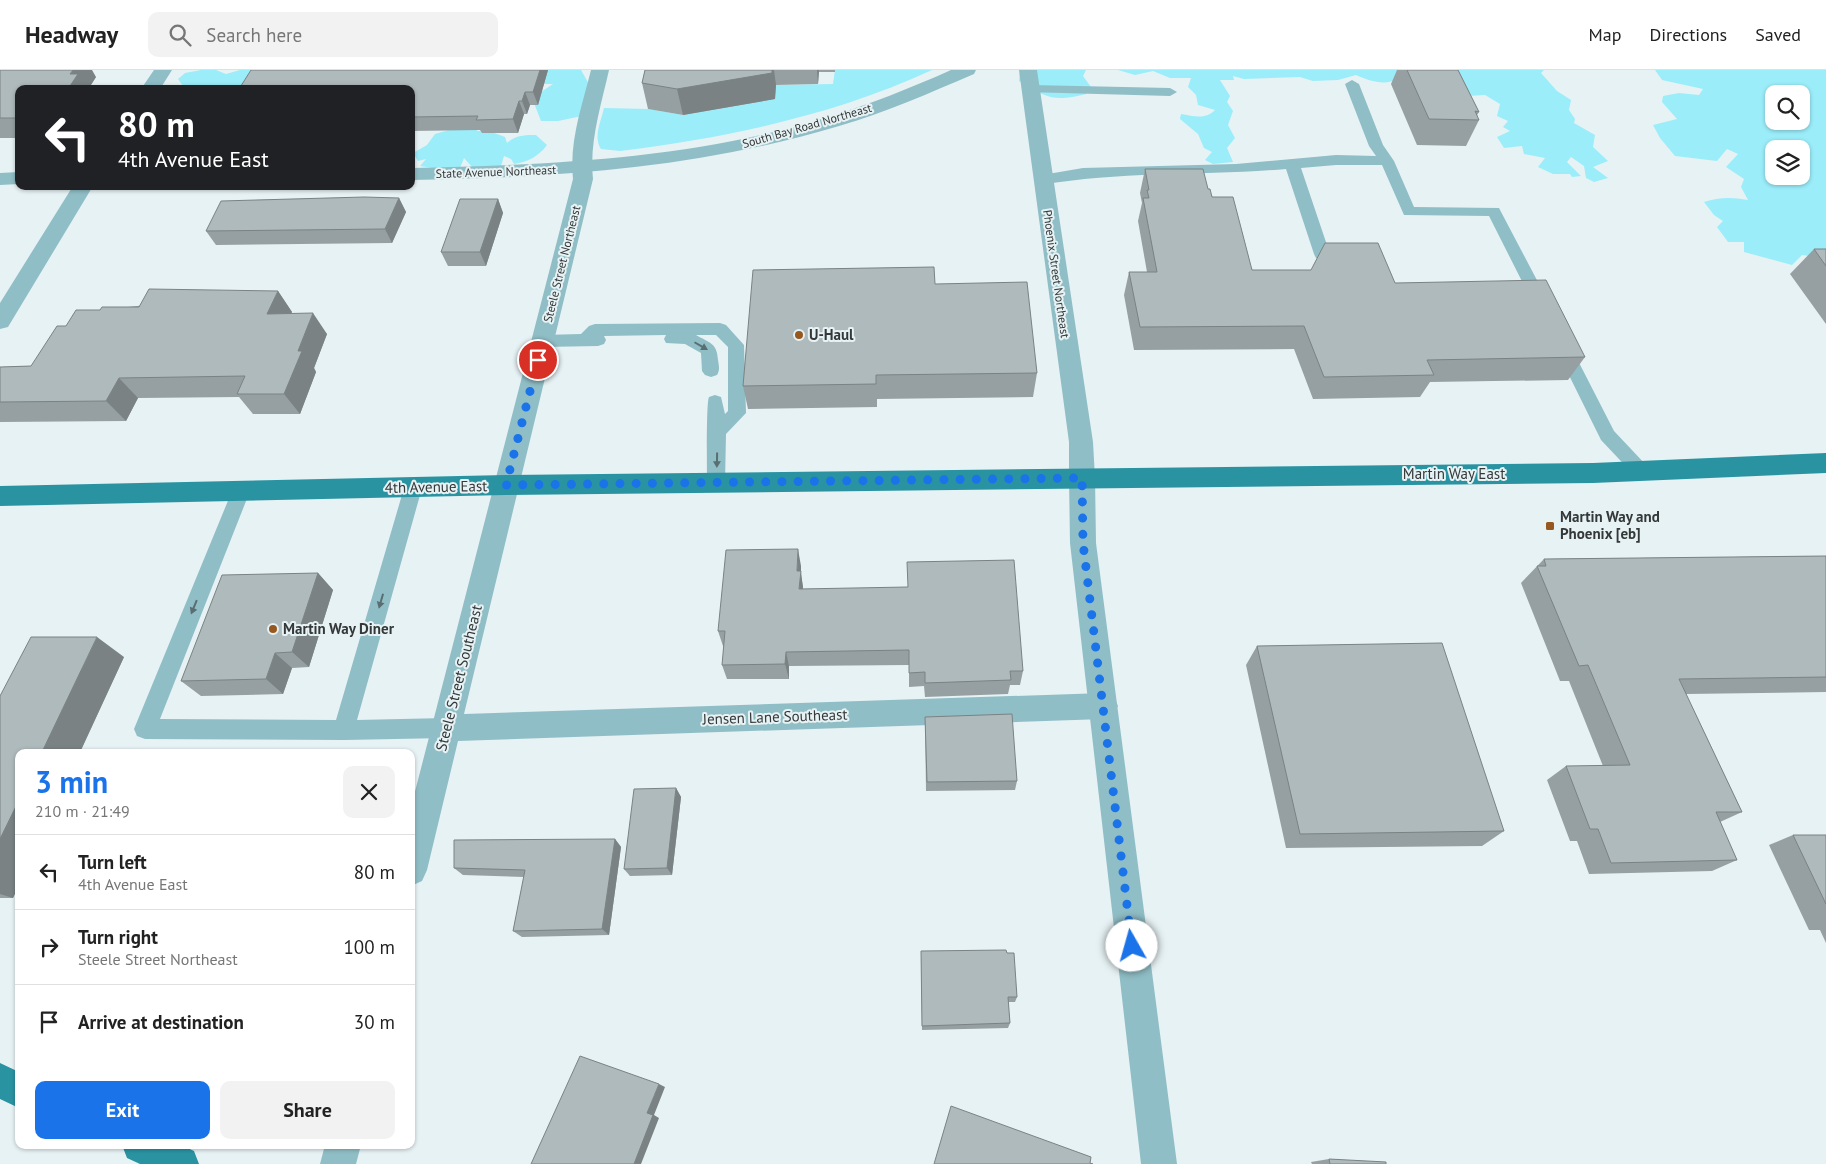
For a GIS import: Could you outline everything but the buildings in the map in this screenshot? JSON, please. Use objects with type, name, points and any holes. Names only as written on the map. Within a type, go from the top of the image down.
[{"type":"main road","name":"Martin Way East","points":[[1082,478],[1593,473],[1826,463]]},
{"type":"main road","name":"4th Avenue East","points":[[0,496],[506,485],[1082,478]]},
{"type":"main road","points":[[0,1081],[15,1088]]},
{"type":"main road","points":[[149,1149],[181,1164]]},
{"type":"street","points":[[153,85],[164,70]]},
{"type":"street","name":"Steele Street Northeast","points":[[506,485],[583,179],[581,169],[583,146],[600,70]]},
{"type":"street","name":"South Bay Road Northeast","points":[[581,169],[668,159],[780,136],[889,103],[967,70]]},
{"type":"street","name":"Phoenix Street Northeast","points":[[1029,79],[1081,442],[1083,543],[1159,1164]]},
{"type":"street","name":"State Avenue Northeast","points":[[415,174],[581,169]]},
{"type":"street","points":[[0,178],[15,178]]},
{"type":"street","points":[[1,319],[81,190]]},
{"type":"street","name":"Steele Street Southeast","points":[[415,854],[506,485]]},
{"type":"street","name":"Jensen Lane Southeast","points":[[446,728],[1104,706]]},
{"type":"street","points":[[338,1164],[342,1149]]},
{"type":"lane","points":[[1029,79],[1170,92]]},
{"type":"lane","points":[[1352,84],[1376,146],[1387,161],[1409,212],[1494,211],[1607,436],[1641,471]]},
{"type":"lane","points":[[1042,180],[1084,173],[1236,169],[1336,160],[1387,161]]},
{"type":"lane","points":[[1292,164],[1322,254]]},
{"type":"lane","points":[[584,340],[595,330],[720,329],[736,345],[737,413],[717,432]]},
{"type":"lane","points":[[543,341],[688,338],[708,350],[711,371]]},
{"type":"lane","points":[[715,402],[717,432],[716,483]]},
{"type":"lane","points":[[344,730],[413,488]]},
{"type":"lane","points":[[241,491],[145,729],[344,730],[446,728]]},
{"type":"shaded area","points":[[201,70],[216,70],[226,74],[240,70],[281,70],[251,85],[182,85],[178,79],[185,73]]},
{"type":"shaded area","points":[[450,70],[581,70],[590,86],[582,116],[558,121],[541,121],[532,98],[553,84],[539,84]]},
{"type":"shaded area","points":[[835,70],[932,70],[857,100],[819,112],[740,132],[620,151],[601,149],[599,145],[598,129],[604,108],[648,109],[683,115],[775,99],[776,85],[833,84]]},
{"type":"shaded area","points":[[1020,70],[1086,70],[1083,76],[1091,87],[1086,94],[1066,98],[1051,97],[1019,81]]},
{"type":"shaded area","points":[[1118,70],[1544,70],[1541,73],[1557,91],[1571,100],[1569,110],[1575,119],[1574,123],[1595,135],[1593,147],[1608,161],[1593,167],[1608,178],[1594,182],[1586,178],[1584,166],[1571,157],[1567,162],[1581,176],[1572,177],[1570,174],[1553,174],[1538,167],[1545,158],[1524,154],[1522,146],[1504,148],[1497,137],[1510,131],[1503,127],[1508,121],[1497,116],[1500,104],[1485,95],[1467,96],[1398,79],[1382,82],[1372,81],[1356,75],[1338,80],[1313,81],[1300,77],[1244,79],[1233,76],[1234,80],[1220,80],[1230,96],[1227,102],[1233,111],[1228,125],[1235,138],[1227,148],[1233,162],[1213,164],[1205,160],[1212,152],[1204,148],[1198,134],[1180,119],[1181,114],[1203,116],[1215,110],[1198,105],[1196,95],[1188,87],[1191,78],[1170,78],[1153,71],[1135,75]]},
{"type":"shaded area","points":[[1655,70],[1826,70],[1826,258],[1802,255],[1792,265],[1744,252],[1744,242],[1728,242],[1717,227],[1723,221],[1714,215],[1704,202],[1726,198],[1748,200],[1741,187],[1744,179],[1726,167],[1738,154],[1727,149],[1717,161],[1675,156],[1660,138],[1653,125],[1677,119],[1662,102],[1663,96],[1679,93],[1699,95],[1703,89],[1662,80]]},
{"type":"shaded area","points":[[477,122],[477,131],[489,131],[505,137],[507,143],[520,136],[536,135],[547,145],[533,158],[514,164],[511,159],[504,156],[501,166],[474,169],[464,158],[460,168],[445,170],[420,166],[426,159],[418,161],[415,152],[427,145],[435,134]]},
{"type":"place","name":"U-Haul","points":[[799,335]]},
{"type":"place","name":"Martin Way and Phoenix [eb]","points":[[1550,526]]},
{"type":"place","name":"Martin Way Diner","points":[[273,629]]},
{"type":"route","points":[[538,360],[506,485],[1082,478],[1083,543],[1132,946]]}]
